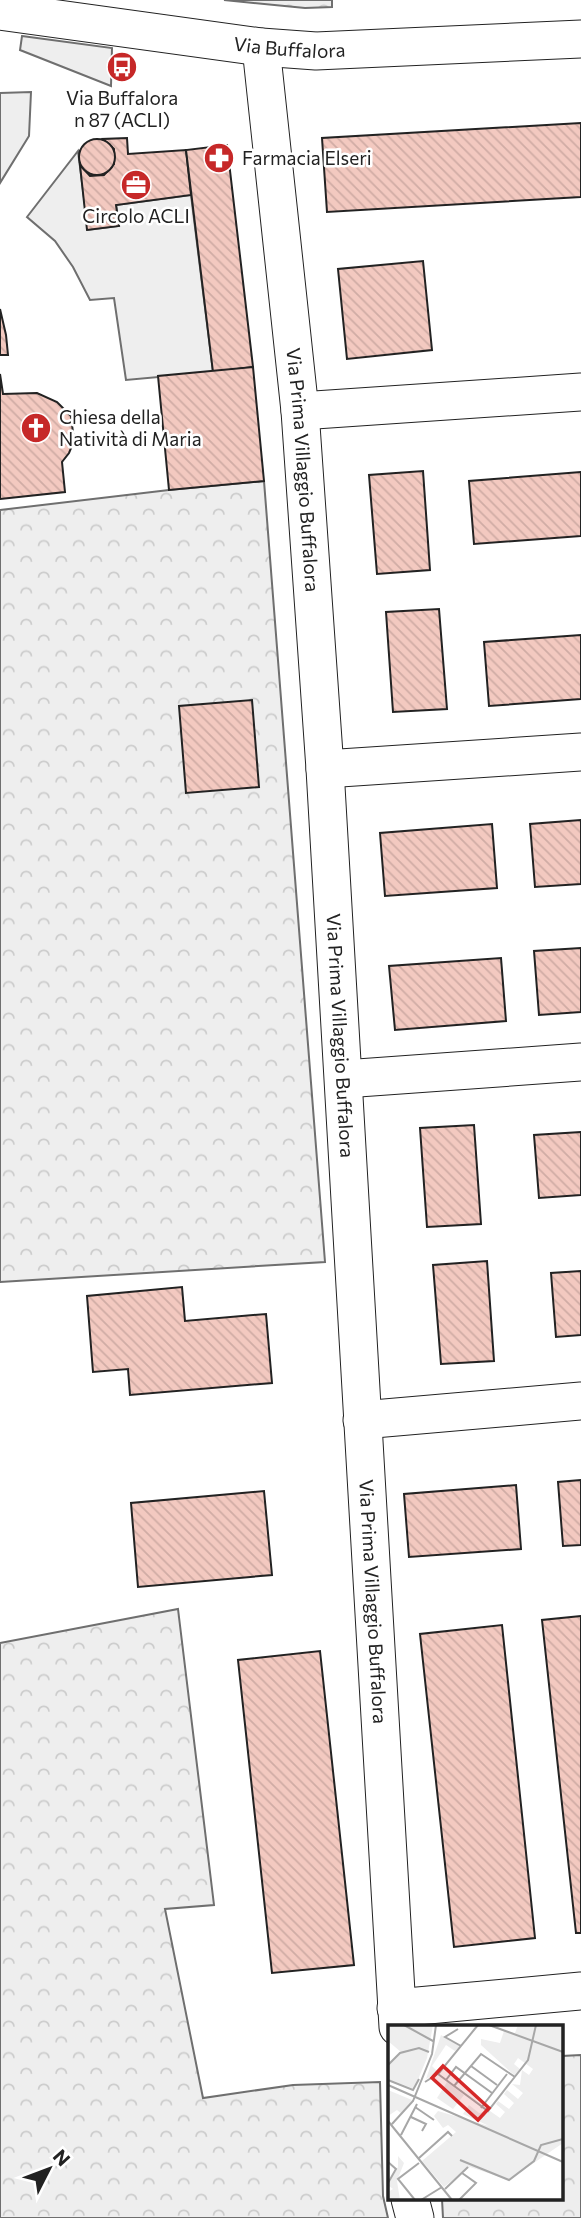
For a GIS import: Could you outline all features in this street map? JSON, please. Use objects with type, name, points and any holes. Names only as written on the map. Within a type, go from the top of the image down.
[{"type":"street","name":"Via Buffalora","points":[[0,11],[261,47],[316,51],[581,39]]},
{"type":"street","name":"Via Prima Villaggio Buffalora","points":[[261,47],[300,411],[325,769],[397,2017]]},
{"type":"street","points":[[300,411],[581,392]]},
{"type":"street","points":[[325,769],[581,752]]},
{"type":"street","points":[[344,1079],[581,1062]]},
{"type":"street","points":[[362,1420],[581,1401]]},
{"type":"street","points":[[397,2017],[581,1990]]},
{"type":"street","points":[[410,2200],[415,2218]]},
{"type":"green space","points":[[224,0],[332,0],[332,7],[305,8]]},
{"type":"green space","points":[[22,36],[112,48],[111,86],[20,50]]},
{"type":"green space","points":[[31,92],[29,136],[0,183],[0,93]]},
{"type":"green space","points":[[78,151],[88,230],[119,226],[116,205],[191,195],[213,372],[126,380],[114,298],[90,300],[73,267],[55,241],[27,217]]},
{"type":"green space","points":[[264,481],[325,1262],[0,1282],[0,510]]},
{"type":"green space","points":[[178,1609],[214,1905],[165,1909],[203,2098],[293,2085],[380,2082],[383,2196],[388,2218],[0,2218],[0,1643]]},
{"type":"green space","points":[[581,2055],[581,2218],[443,2218],[442,2200],[564,2200],[564,2056]]},
{"type":"building","points":[[581,123],[581,197],[327,212],[322,138]]},
{"type":"building","name":"Circolo ACLI","points":[[127,138],[128,154],[186,150],[191,195],[116,205],[119,226],[87,230],[80,165],[90,176],[104,175],[114,164],[114,149],[103,139]]},
{"type":"building","points":[[97,139],[110,144],[115,157],[110,170],[97,175],[84,170],[79,157],[84,144]]},
{"type":"building","points":[[227,145],[253,367],[213,372],[186,150]]},
{"type":"building","points":[[423,261],[432,350],[347,359],[338,269]]},
{"type":"building","points":[[0,309],[6,335],[8,355],[0,355]]},
{"type":"building","points":[[253,367],[264,481],[169,490],[158,376]]},
{"type":"building","name":"Chiesa della Natività di Maria","points":[[0,374],[3,394],[37,393],[57,402],[71,416],[74,441],[62,462],[65,492],[0,499]]},
{"type":"building","points":[[423,471],[430,570],[377,574],[369,475]]},
{"type":"building","points":[[581,472],[581,536],[474,544],[469,481]]},
{"type":"building","points":[[439,609],[447,709],[393,712],[386,612]]},
{"type":"building","points":[[581,635],[581,699],[489,706],[484,642]]},
{"type":"building","points":[[252,700],[259,787],[186,793],[179,706]]},
{"type":"building","points":[[581,820],[581,884],[535,887],[530,824]]},
{"type":"building","points":[[492,824],[497,888],[385,896],[380,833]]},
{"type":"building","points":[[581,948],[581,1012],[539,1015],[534,951]]},
{"type":"building","points":[[501,958],[506,1021],[395,1030],[389,966]]},
{"type":"building","points":[[474,1125],[481,1224],[427,1227],[420,1128]]},
{"type":"building","points":[[581,1132],[581,1195],[539,1198],[534,1135]]},
{"type":"building","points":[[487,1261],[494,1361],[441,1364],[433,1265]]},
{"type":"building","points":[[581,1271],[581,1335],[556,1337],[551,1273]]},
{"type":"building","points":[[182,1287],[185,1321],[266,1314],[272,1383],[130,1395],[128,1369],[93,1372],[87,1296]]},
{"type":"building","points":[[581,1480],[581,1545],[563,1546],[558,1482]]},
{"type":"building","points":[[516,1485],[521,1549],[409,1557],[404,1494]]},
{"type":"building","points":[[264,1491],[272,1575],[138,1587],[131,1503]]},
{"type":"building","points":[[581,1616],[581,1933],[576,1933],[542,1620]]},
{"type":"building","points":[[502,1625],[535,1938],[454,1947],[420,1634]]},
{"type":"building","points":[[320,1651],[354,1965],[272,1973],[238,1660]]},
{"type":"place","name":"Via Buffalora n 87 (ACLI)","points":[[122,67]]},
{"type":"place","name":"Farmacia Elseri","points":[[219,158]]},
{"type":"place","name":"Circolo ACLI","points":[[136,185]]},
{"type":"place","name":"Chiesa della Natività di Maria","points":[[36,428]]}]
